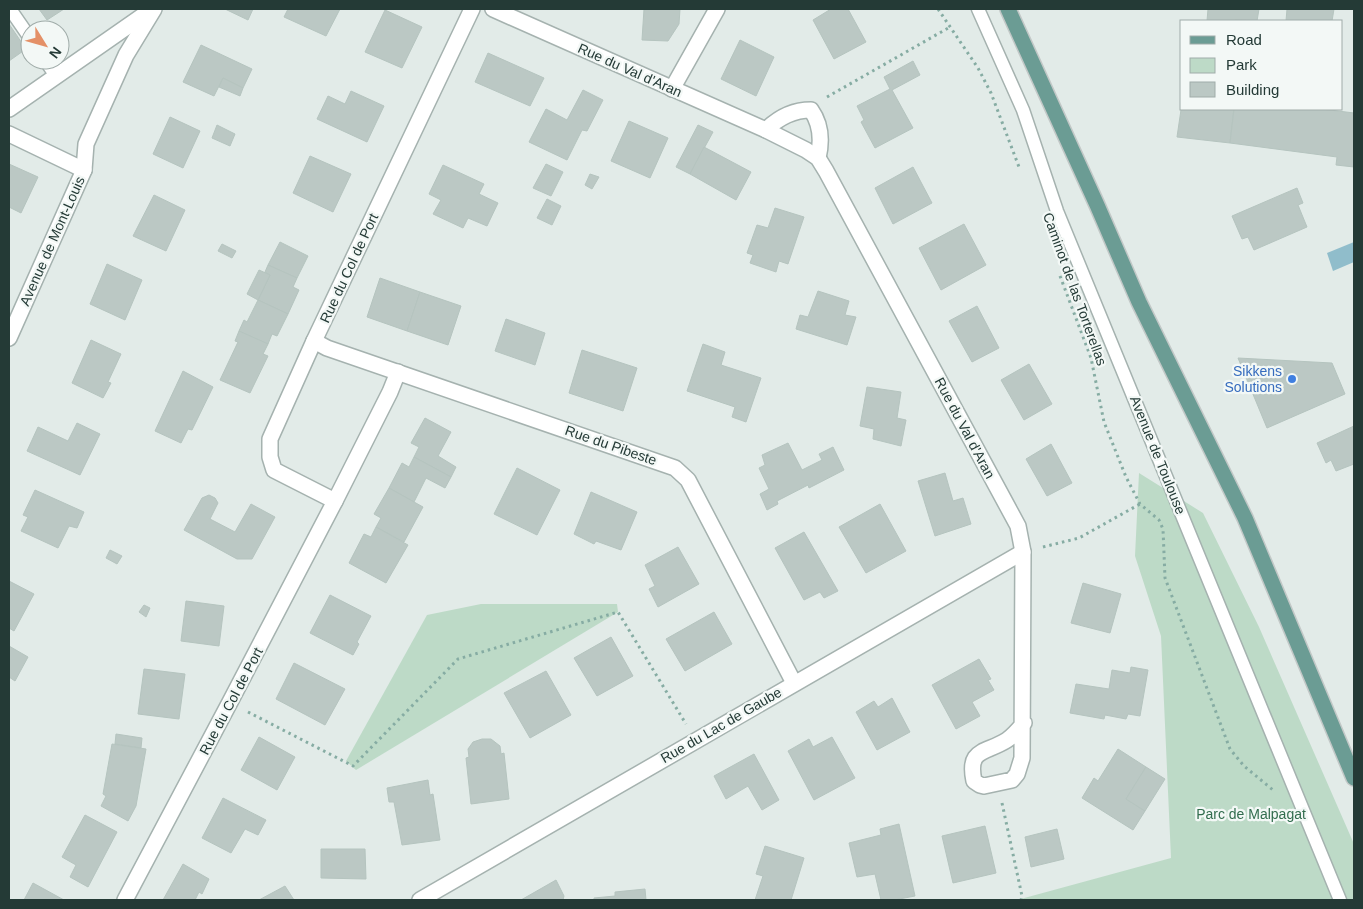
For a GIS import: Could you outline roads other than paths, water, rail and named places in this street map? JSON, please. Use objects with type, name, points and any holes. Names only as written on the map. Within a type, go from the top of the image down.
[{"type":"main road","points":[[1008,9],[1139,302],[1245,518],[1354,778]]},
{"type":"street","points":[[9,109],[154,9]]},
{"type":"street","name":"Avenue de Mont-Louis","points":[[9,338],[84,170],[86,144],[126,55],[154,9]]},
{"type":"street","name":"Rue du Col de Port","points":[[335,501],[274,470],[270,457],[270,438],[314,341],[472,9]]},
{"type":"street","name":"Rue du Val d'Aran","points":[[493,9],[766,130],[818,158],[1018,526],[1023,552],[1024,723],[1022,758],[1017,774],[1012,780],[980,785],[974,781],[971,767],[976,757],[982,752],[1008,740],[1024,723]]},
{"type":"street","points":[[672,89],[717,9]]},
{"type":"street","points":[[766,130],[774,122],[799,110],[811,110],[818,119],[821,145],[818,158]]},
{"type":"street","points":[[9,134],[84,170]]},
{"type":"street","name":"Rue du Pibeste","points":[[314,341],[327,348],[675,468],[688,480],[794,683]]},
{"type":"street","name":"Rue du Col de Port","points":[[125,900],[335,501],[390,392],[398,372]]},
{"type":"street","name":"Rue du Lac de Gaube","points":[[420,900],[1023,552]]},
{"type":"lane","points":[[10,9],[20,24]]},
{"type":"lane","name":"Avenue de Toulouse","points":[[978,9],[1023,110],[1057,212],[1340,900]]},
{"type":"lane","points":[[52,70],[56,76]]},
{"type":"water","points":[[1354,242],[1354,262],[1333,271],[1327,253]]},
{"type":"place","name":"Sikkens Solutions","points":[[1292,379]]},
{"type":"park label","name":"Parc de Malpagat","points":[[1251,814]]}]
